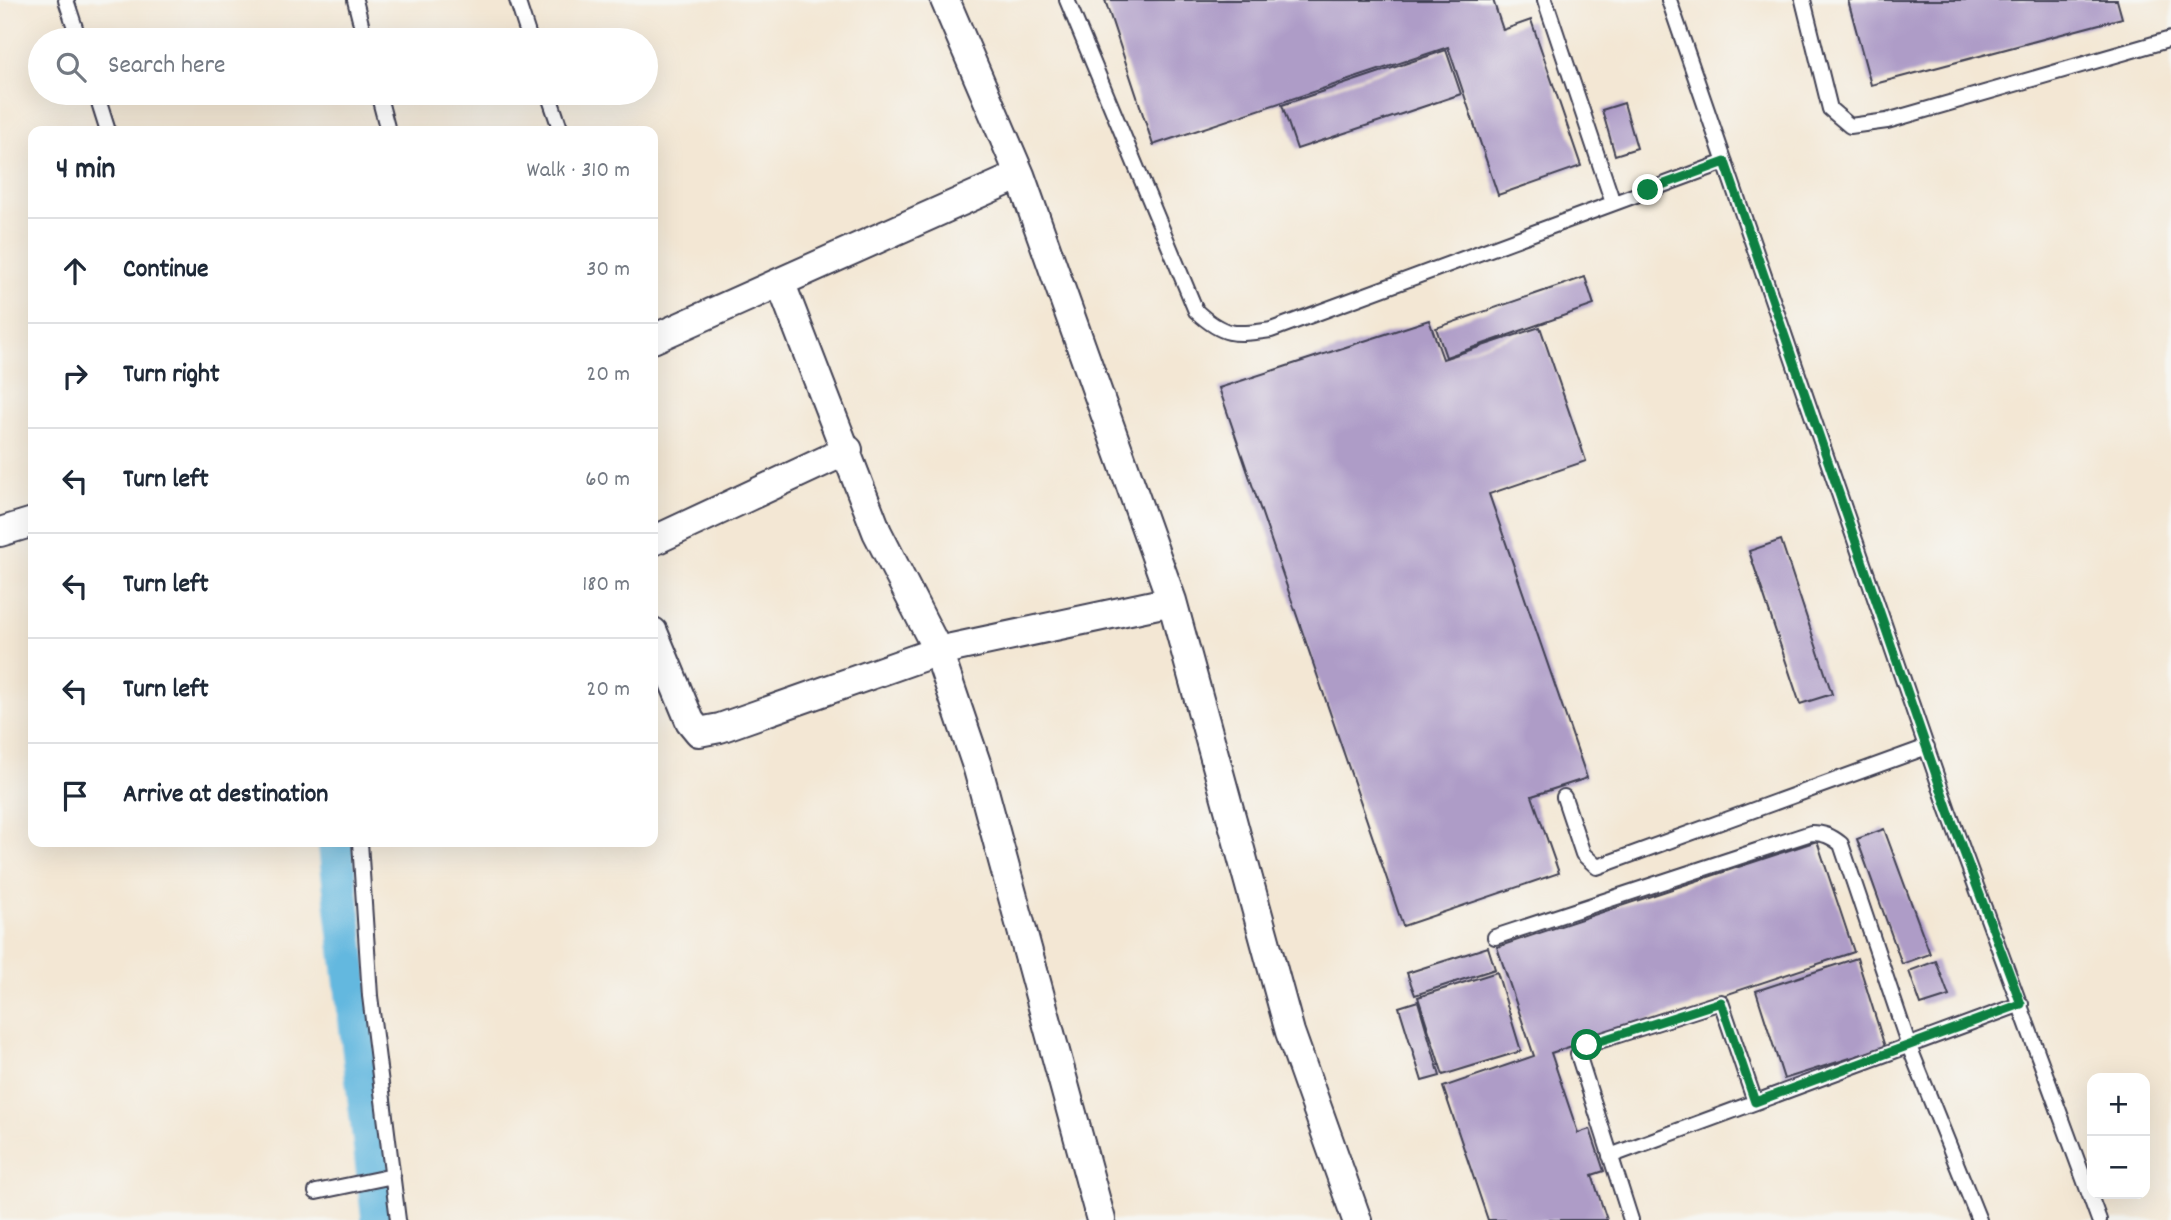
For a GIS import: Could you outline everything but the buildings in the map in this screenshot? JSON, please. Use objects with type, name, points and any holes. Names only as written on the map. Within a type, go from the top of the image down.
[{"type":"street","points":[[945,0],[1020,175],[1172,601],[1290,1032],[1357,1220]]},
{"type":"street","points":[[658,337],[1020,175]]},
{"type":"street","points":[[781,284],[848,450],[877,532],[938,651],[978,769],[1101,1220]]},
{"type":"street","points":[[658,539],[848,450]]},
{"type":"street","points":[[0,532],[28,524]]},
{"type":"street","points":[[658,644],[690,721],[699,732],[720,728],[938,651],[1172,601]]},
{"type":"lane","points":[[66,0],[75,28]]},
{"type":"lane","points":[[355,0],[362,28]]},
{"type":"lane","points":[[517,0],[526,28]]},
{"type":"lane","points":[[1067,0],[1196,311],[1213,327],[1233,335],[1271,330],[1725,162]]},
{"type":"lane","points":[[1545,0],[1613,203]]},
{"type":"lane","points":[[1669,0],[1927,747],[2099,1220]]},
{"type":"lane","points":[[1803,0],[1830,109],[1850,126],[1888,121],[2171,39]]},
{"type":"lane","points":[[100,105],[106,126]]},
{"type":"lane","points":[[382,105],[387,126]]},
{"type":"lane","points":[[552,105],[559,126]]},
{"type":"lane","points":[[1564,797],[1583,854],[1597,867],[1927,747]]},
{"type":"lane","points":[[1496,937],[1811,834],[1825,833],[1841,844],[1909,1046],[1979,1220]]},
{"type":"lane","points":[[360,847],[370,996],[398,1220]]},
{"type":"lane","points":[[1631,1220],[1580,1063],[1578,1054],[1587,1045],[1721,1002],[1755,1102]]},
{"type":"lane","points":[[1610,1156],[2021,1004]]},
{"type":"lane","points":[[316,1192],[393,1176]]},
{"type":"waterway","points":[[336,847],[379,1220]]},
{"type":"route","points":[[1587,1045],[1721,1002],[1755,1102],[2021,1004],[1948,810],[1725,162],[1648,190]]}]
